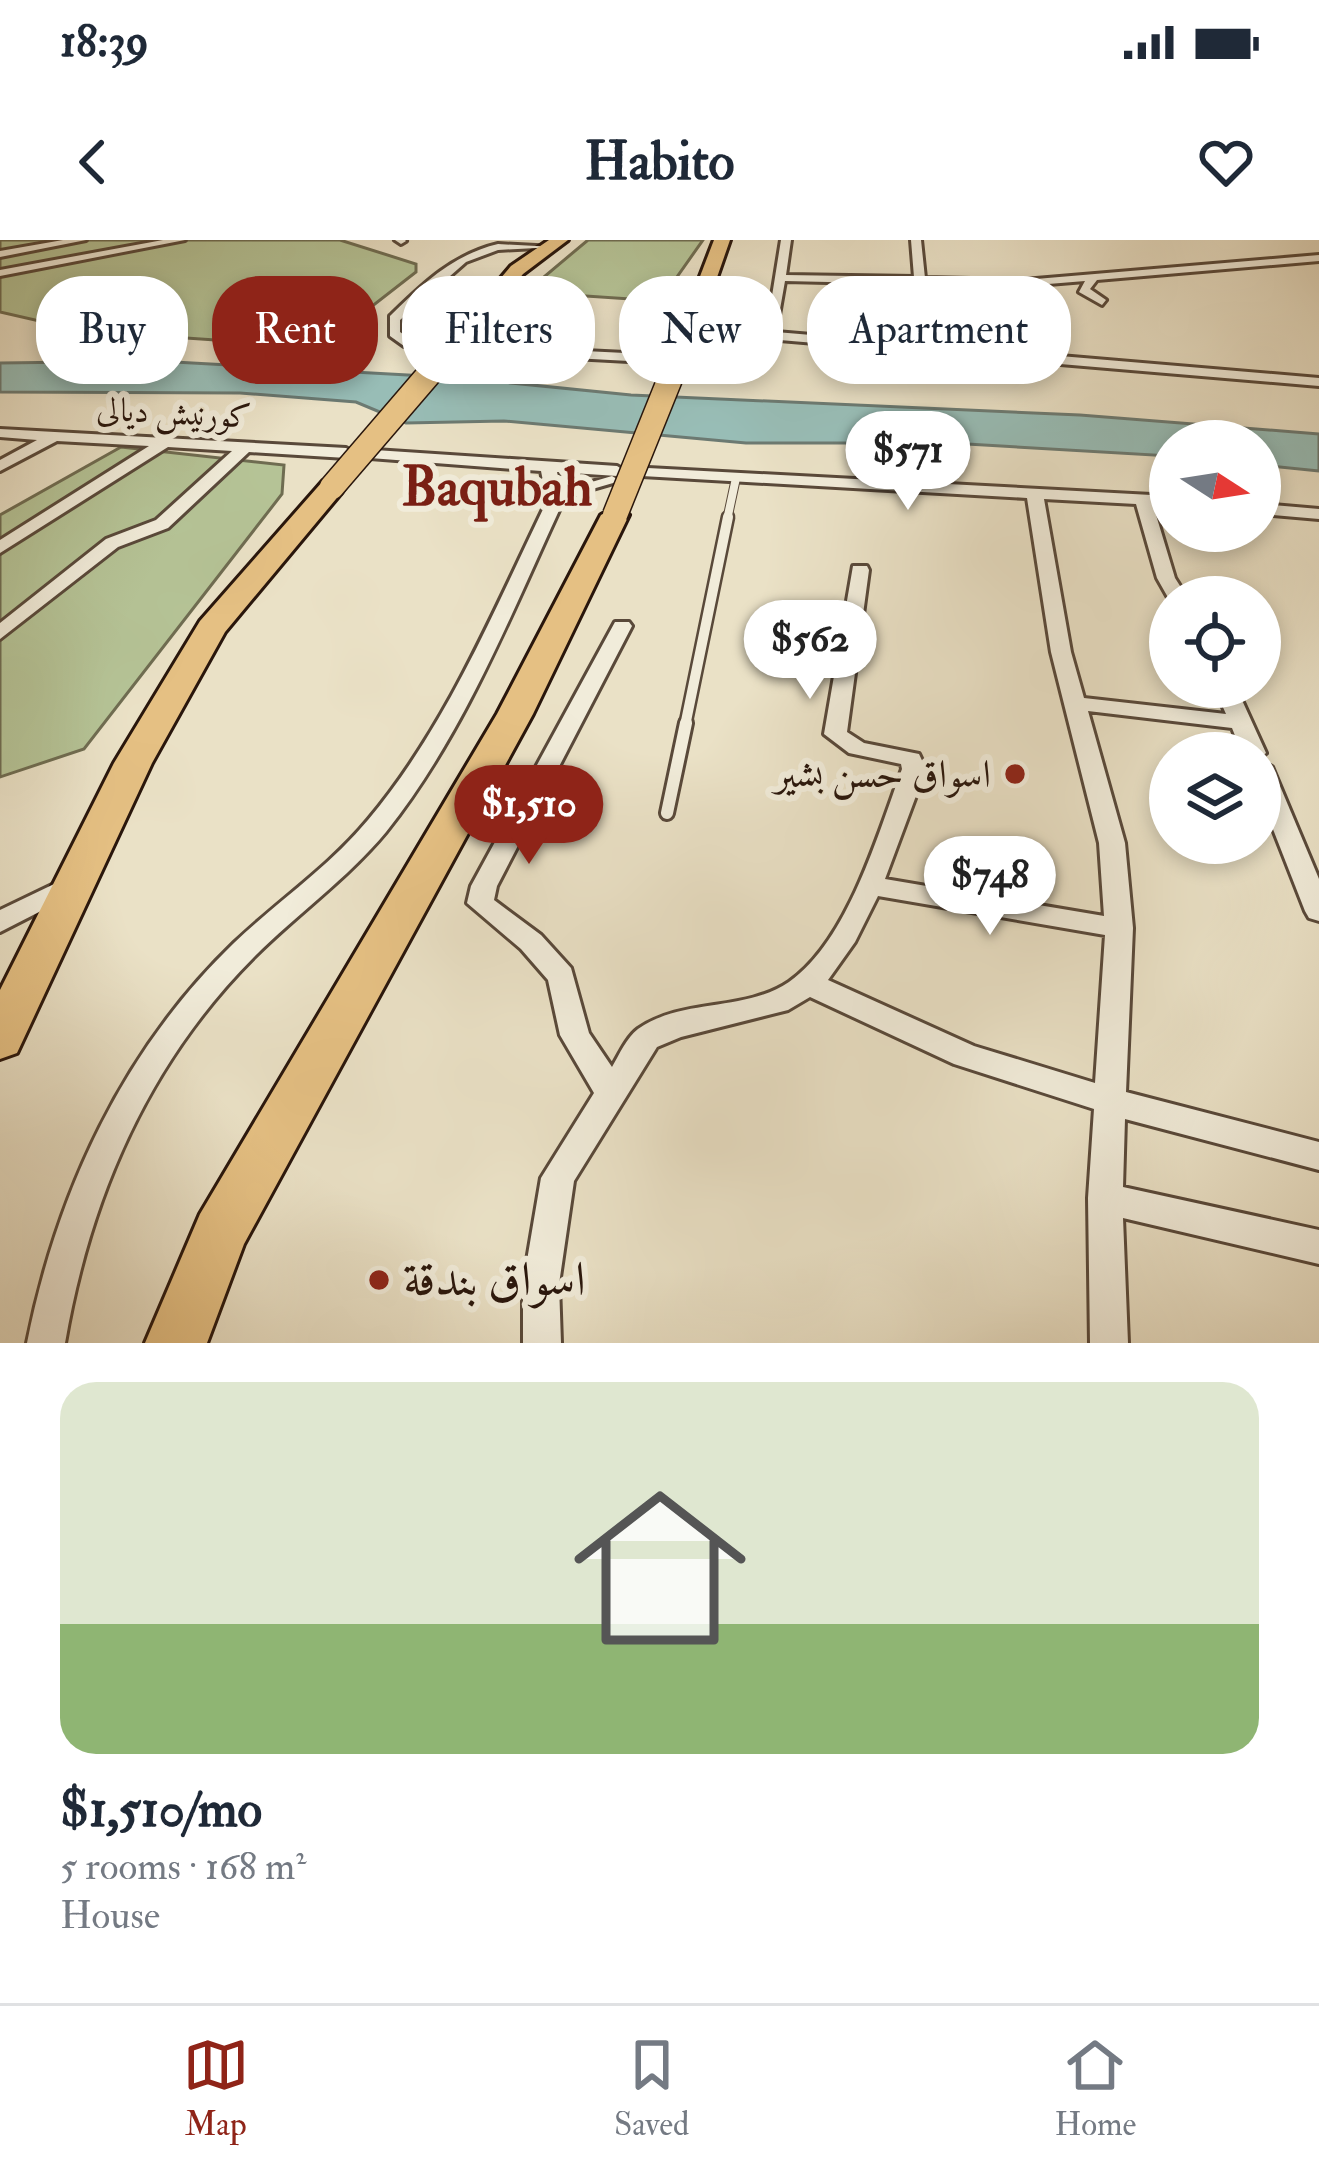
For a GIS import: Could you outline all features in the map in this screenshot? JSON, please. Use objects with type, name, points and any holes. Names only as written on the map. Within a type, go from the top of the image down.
[{"type":"main road","points":[[709,276],[722,240]]},
{"type":"main road","points":[[512,276],[555,243]]},
{"type":"main road","points":[[0,1039],[133,763],[211,628],[421,384]]},
{"type":"main road","points":[[176,1343],[220,1233],[515,714],[667,384]]},
{"type":"street","points":[[0,254],[81,240]]},
{"type":"street","points":[[0,273],[180,240]]},
{"type":"street","points":[[494,240],[510,243]]},
{"type":"street","points":[[780,276],[786,240]]},
{"type":"street","points":[[916,240],[918,276]]},
{"type":"street","points":[[442,276],[474,249],[555,243]]},
{"type":"street","points":[[945,276],[1299,254],[1319,258]]},
{"type":"street","points":[[1071,277],[1299,254]]},
{"type":"street","points":[[431,255],[448,270]]},
{"type":"street","points":[[1079,266],[1094,277]]},
{"type":"street","points":[[781,273],[863,276]]},
{"type":"street","points":[[1094,277],[1083,290],[1102,302]]},
{"type":"street","points":[[402,316],[392,326],[402,340]]},
{"type":"street","points":[[783,330],[1319,382]]},
{"type":"street","points":[[1071,351],[1319,372]]},
{"type":"street","name":"كورنيش ديالى","points":[[0,433],[346,453]]},
{"type":"street","points":[[0,466],[55,436]]},
{"type":"street","points":[[0,548],[164,443]]},
{"type":"street","points":[[0,633],[112,543],[162,524],[247,446]]},
{"type":"street","points":[[374,455],[548,468],[615,489]]},
{"type":"street","points":[[548,468],[555,501]]},
{"type":"street","points":[[647,475],[1149,500]]},
{"type":"street","points":[[46,1343],[53,1290],[89,1185],[151,1067],[190,1006],[352,853],[421,768],[555,501],[577,488],[615,489]]},
{"type":"street","points":[[1036,494],[1061,652],[1112,842],[1119,928],[1105,1198],[1108,1343]]},
{"type":"street","points":[[1143,500],[1165,576]]},
{"type":"street","points":[[1281,511],[1319,514]]},
{"type":"street","points":[[542,1343],[541,1284],[558,1178],[646,1039],[668,1027],[721,1019],[783,1000],[810,984],[871,886],[914,770],[911,759],[857,748],[835,734],[860,570]]},
{"type":"street","points":[[611,1093],[575,1035],[561,976],[531,942],[480,903],[484,886],[622,626]]},
{"type":"street","points":[[1076,703],[1242,723]]},
{"type":"street","points":[[1235,708],[1246,732]]},
{"type":"street","points":[[1281,818],[1319,911]]},
{"type":"street","points":[[0,922],[77,882]]},
{"type":"street","points":[[871,886],[1119,928]]},
{"type":"street","points":[[810,984],[965,1055],[1112,1102],[1319,1156]]},
{"type":"street","points":[[1105,1198],[1319,1247]]},
{"type":"lane","points":[[667,813],[736,478]]},
{"type":"green space","points":[[0,240],[340,240],[416,264],[416,272],[402,276],[402,283],[378,302],[378,276],[212,276],[212,340],[188,338],[188,276],[36,276],[36,320],[0,312]]},
{"type":"green space","points":[[588,240],[703,240],[678,276],[619,276],[619,298],[595,297],[595,276],[545,276]]},
{"type":"green space","points":[[121,447],[284,465],[282,494],[84,749],[0,777],[0,515]]},
{"type":"water","points":[[0,363],[36,363],[36,384],[188,384],[188,363],[212,364],[212,384],[378,384],[378,373],[402,375],[402,384],[522,384],[631,395],[1149,420],[1149,455],[950,443],[746,443],[504,421],[406,423],[356,402],[240,393],[0,392]]},
{"type":"water","points":[[1281,431],[1319,434],[1319,471],[1281,467]]},
{"type":"place","name":"اسواق حسن بشير","points":[[1015,774]]},
{"type":"place","name":"اسواق بندقة","points":[[379,1280]]},
{"type":"district","name":"Baqubah","points":[[497,488]]}]
